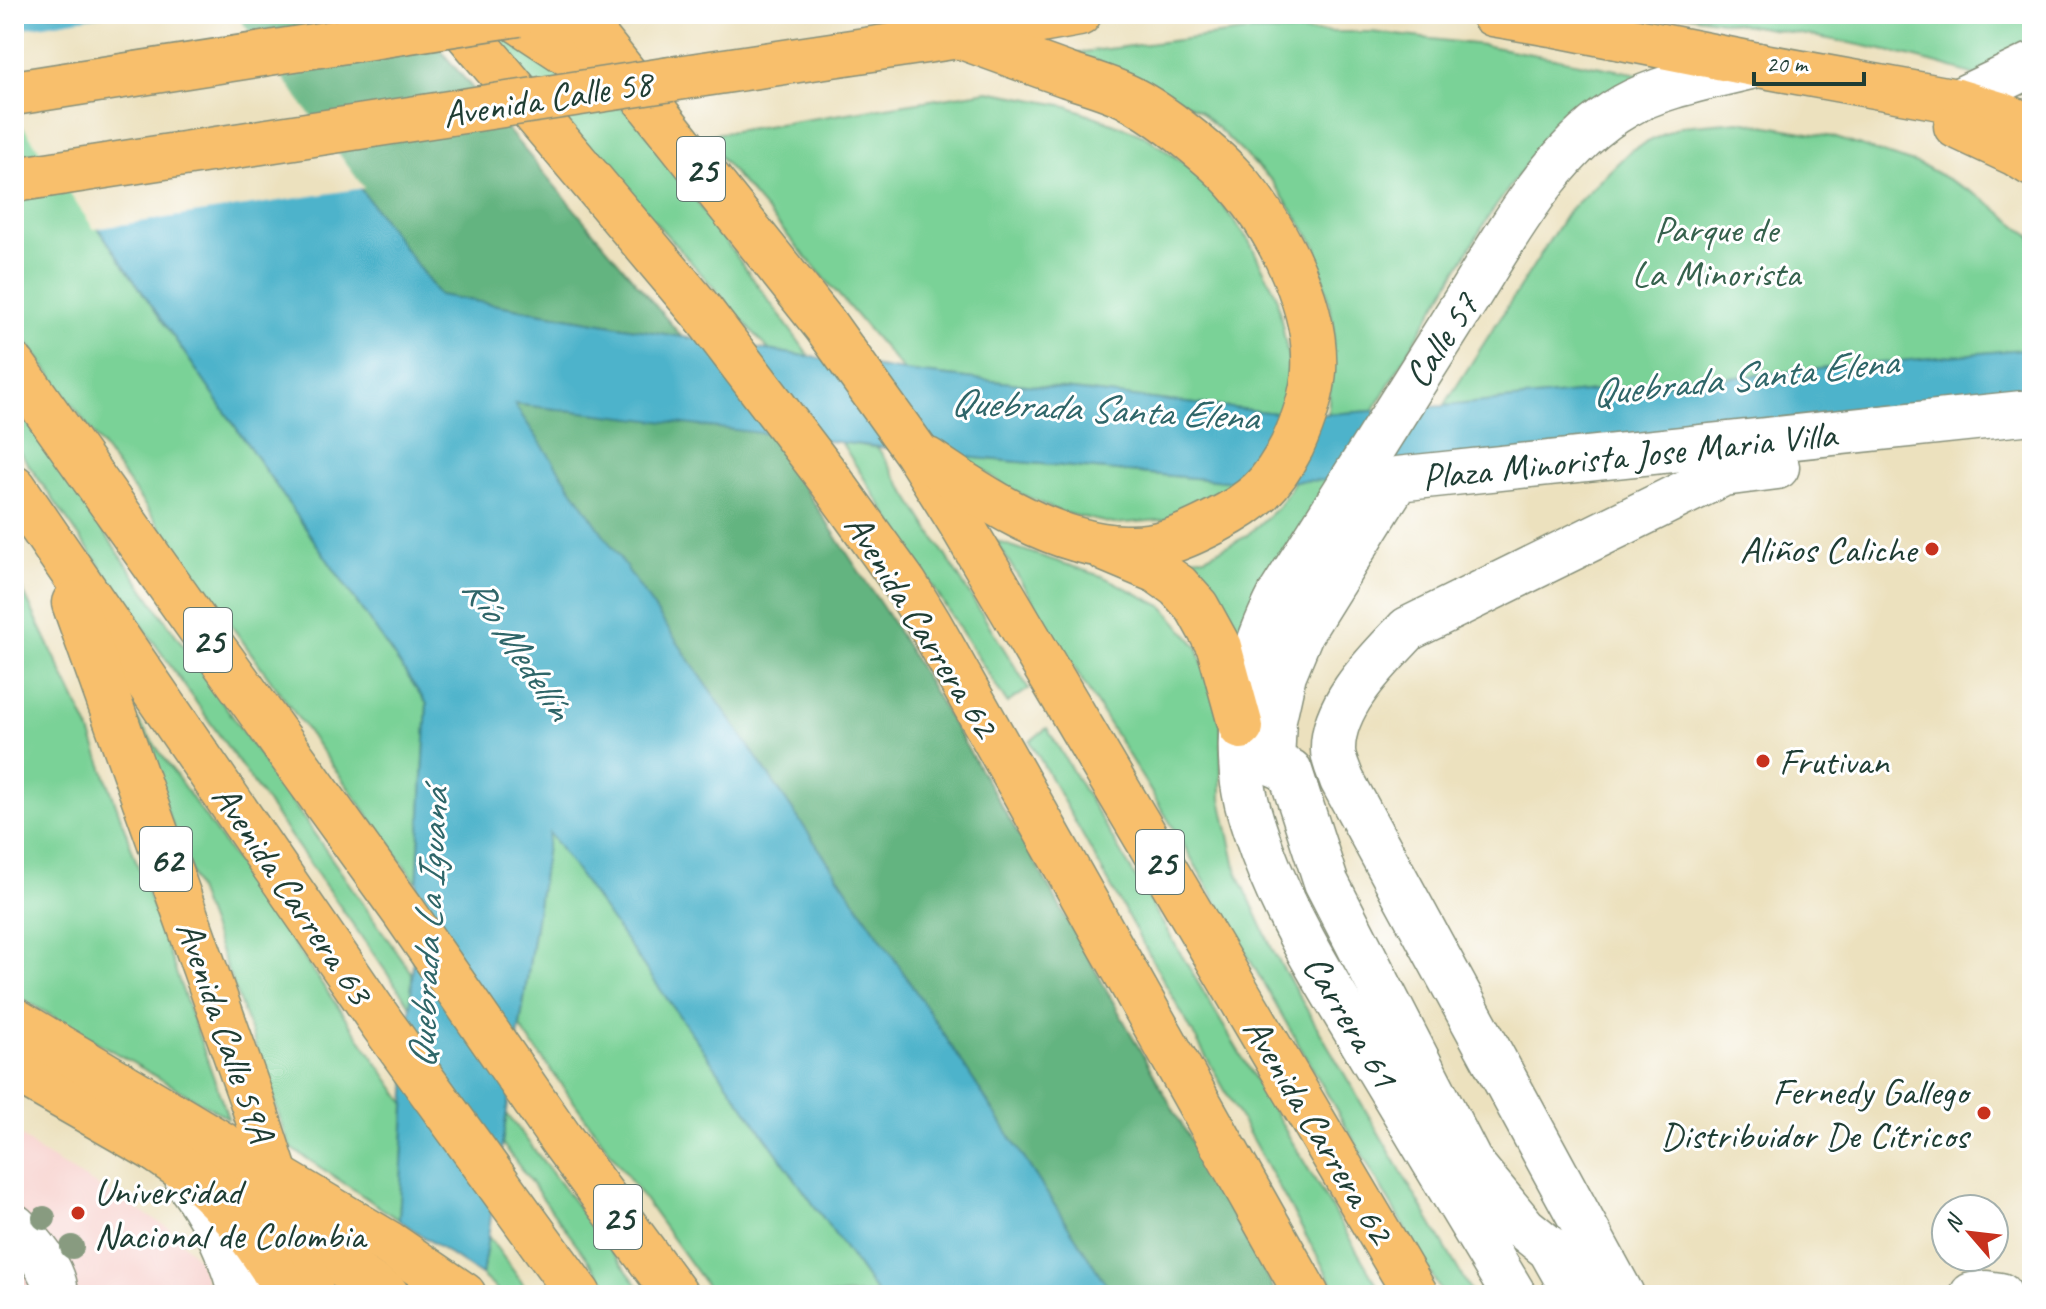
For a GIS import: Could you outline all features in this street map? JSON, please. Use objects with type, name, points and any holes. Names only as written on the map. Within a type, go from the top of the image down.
[{"type":"main road","name":"Avenida Carrera 62","points":[[451,14],[702,312],[897,573],[930,625],[1307,1295]]},
{"type":"main road","points":[[508,14],[663,95]]},
{"type":"main road","points":[[14,93],[518,14]]},
{"type":"main road","name":"Avenida Carrera 62","points":[[577,14],[663,95],[916,452],[1416,1295]]},
{"type":"main road","name":"Avenida Calle 58","points":[[14,180],[663,95],[1079,14]]},
{"type":"main road","points":[[1493,14],[1957,101],[2032,127]]},
{"type":"main road","points":[[959,36],[1130,98],[1174,126],[1220,164],[1256,205],[1283,250],[1299,285],[1314,349],[1314,372],[1309,403],[1279,472],[1238,510],[1179,539],[1148,547],[1122,547],[1085,541]]},
{"type":"main road","points":[[1842,80],[1974,134],[2032,164]]},
{"type":"main road","name":"Avenida Carrera 63","points":[[14,366],[404,912],[561,1139],[676,1295]]},
{"type":"main road","points":[[916,452],[1010,511],[1157,571],[1178,586],[1197,607],[1219,647],[1241,727]]},
{"type":"main road","name":"Avenida Carrera 63","points":[[14,487],[383,1025],[579,1295]]},
{"type":"main road","name":"Avenida Calle 59A","points":[[53,544],[246,1083],[312,1295]]},
{"type":"main road","points":[[14,1020],[388,1243],[464,1295]]},
{"type":"main road","points":[[14,1069],[238,1197],[382,1291]]},
{"type":"main road","points":[[153,1148],[199,1181],[239,1221],[273,1267],[288,1295]]},
{"type":"street","name":"Calle 57","points":[[1241,727],[1249,673],[1265,625],[1281,593],[1552,169],[1572,145],[1625,106],[1656,93],[1758,65]]},
{"type":"street","points":[[1957,101],[2032,65]]},
{"type":"street","name":"Plaza Minorista Jose Maria Villa","points":[[1576,1295],[1550,1249],[1524,1228],[1478,1199],[1470,1162],[1326,882],[1290,771],[1272,763],[1274,719],[1284,674],[1301,633],[1397,479],[2032,412]]},
{"type":"street","points":[[1621,1295],[1342,780],[1332,751],[1338,718],[1369,670],[1408,629],[1723,474],[2032,436]]},
{"type":"street","name":"Carrera 61","points":[[1241,727],[1242,776],[1253,825],[1277,890],[1310,955],[1478,1199],[1514,1295]]},
{"type":"street","points":[[1253,825],[1342,780]]},
{"type":"street","points":[[153,1148],[182,1175],[206,1207],[225,1242],[241,1295]]},
{"type":"street","points":[[1478,1199],[1545,1154]]},
{"type":"street","points":[[14,1226],[31,1242],[56,1284],[56,1295]]},
{"type":"street","points":[[1972,1295],[2000,1295]]},
{"type":"shaded area","name":"Universidad Nacional de Colombia","points":[[14,1130],[40,1152],[169,1228],[198,1259],[211,1295],[14,1295]]},
{"type":"green space","points":[[231,14],[410,14],[682,337],[439,295]]},
{"type":"green space","points":[[470,14],[478,14],[634,116],[810,357],[770,351]]},
{"type":"green space","points":[[1677,14],[2032,14],[2032,96],[1902,54]]},
{"type":"green space","points":[[1242,32],[1371,32],[1483,45],[1644,75],[1550,131],[1489,216],[1373,411],[1328,414],[1334,327],[1316,246],[1272,181],[1200,111],[1142,79],[1075,53]]},
{"type":"green space","points":[[988,91],[1067,106],[1144,135],[1199,174],[1249,241],[1276,294],[1289,361],[1285,414],[904,371],[702,136]]},
{"type":"green space","points":[[14,106],[427,704],[417,883],[14,324]]},
{"type":"green space","name":"Parque de La Minorista","points":[[1739,121],[1833,137],[1926,167],[1984,199],[2032,237],[2032,348],[1444,406],[1567,213],[1631,150],[1681,126]]},
{"type":"green space","points":[[14,403],[412,974],[411,1007],[14,444]]},
{"type":"green space","points":[[513,404],[768,433],[889,617],[1035,862],[1277,1295],[1113,1295],[890,952]]},
{"type":"green space","points":[[841,442],[878,448],[1029,689],[1007,703]]},
{"type":"green space","points":[[964,457],[1237,482],[1184,518],[1113,524],[1060,512],[1010,489]]},
{"type":"green space","points":[[1296,479],[1336,479],[1244,633],[1191,579],[1161,559],[1205,557],[1245,537],[1278,507]]},
{"type":"green space","points":[[996,541],[1104,577],[1164,607],[1197,646],[1221,723],[1221,799],[1237,872],[1274,953],[1473,1295],[1443,1295],[1182,842]]},
{"type":"green space","points":[[14,572],[89,729],[228,1118],[14,994]]},
{"type":"green space","points":[[127,705],[405,1103],[399,1220],[290,1147],[249,1027]]},
{"type":"green space","points":[[1047,728],[1383,1295],[1339,1295],[1030,741]]},
{"type":"green space","points":[[549,832],[878,1295],[713,1295],[520,1027]]},
{"type":"green space","points":[[507,1114],[645,1295],[614,1295],[502,1143]]},
{"type":"green space","points":[[488,1236],[531,1295],[503,1295],[482,1276]]},
{"type":"water","points":[[14,14],[231,14],[439,295],[904,371],[1285,414],[1444,406],[2032,348],[2032,412],[1397,479],[1237,482],[964,457],[514,404],[890,952],[1113,1295],[878,1295],[549,833],[482,1276],[399,1220],[427,704],[14,106]]},
{"type":"pier","points":[[112,14],[236,14],[364,188],[94,229],[14,113],[14,30]]},
{"type":"place","name":"Aliños Caliche","points":[[1932,549]]},
{"type":"place","name":"Frutivan","points":[[1763,761]]},
{"type":"place","name":"Fernedy Gallego Distribuidor De Cítricos","points":[[1984,1113]]},
{"type":"place","name":"Universidad Nacional de Colombia","points":[[78,1213]]},
{"type":"water label","name":"Quebrada Santa Elena","points":[[1744,376]]},
{"type":"water label","name":"Quebrada Santa Elena","points":[[1104,408]]},
{"type":"water label","name":"Río Medellín","points":[[519,647]]},
{"type":"water label","name":"Quebrada La Iguaná","points":[[427,929]]}]
